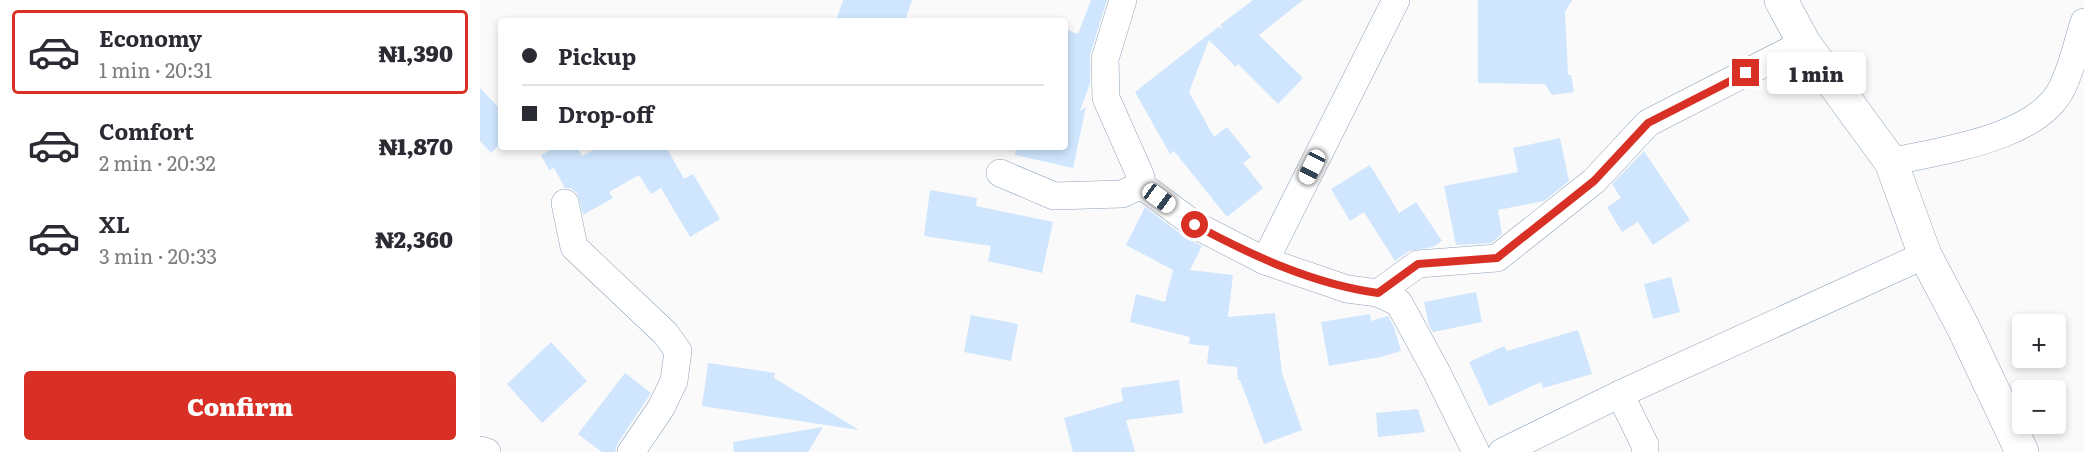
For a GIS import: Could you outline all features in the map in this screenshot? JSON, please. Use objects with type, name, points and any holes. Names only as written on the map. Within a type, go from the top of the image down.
[{"type":"street","points":[[1123,0],[1105,60],[1106,98],[1141,177],[1141,185]]},
{"type":"street","points":[[1265,261],[1396,0]]},
{"type":"street","points":[[1781,0],[1804,43],[1891,162],[1925,255],[1964,329],[2022,452]]},
{"type":"street","points":[[1891,162],[1978,142],[2028,123],[2049,106],[2062,88],[2084,22]]},
{"type":"street","points":[[1378,293],[1418,264],[1497,258],[1594,181],[1648,123],[1804,43]]},
{"type":"street","points":[[1000,173],[1054,196],[1122,194],[1141,185]]},
{"type":"street","points":[[1141,185],[1195,225],[1265,261],[1347,289],[1378,293],[1399,303],[1476,452]]},
{"type":"street","points":[[566,203],[574,247],[666,334],[678,351],[674,381],[661,408],[631,452]]},
{"type":"street","points":[[1502,452],[1620,394],[1925,255]]},
{"type":"street","points":[[1620,394],[1645,445],[1644,452]]},
{"type":"street","points":[[480,450],[487,452]]},
{"type":"building","points":[[843,0],[912,0],[906,18],[837,18]]},
{"type":"building","points":[[1091,0],[1107,0],[1090,55],[1090,83],[1080,111],[1086,107],[1073,168],[1015,155],[1016,150],[1068,150],[1068,30],[1078,34]]},
{"type":"building","points":[[1253,0],[1303,0],[1259,35],[1303,78],[1278,104],[1238,64],[1236,67],[1209,40],[1189,92],[1214,137],[1227,127],[1251,157],[1243,163],[1263,188],[1227,217],[1174,151],[1170,154],[1135,92],[1218,27],[1224,29],[1220,25]]},
{"type":"building","points":[[1478,0],[1572,0],[1565,12],[1568,75],[1571,75],[1574,92],[1552,95],[1545,84],[1478,83]]},
{"type":"building","points":[[480,88],[498,107],[498,146],[491,153],[480,141]]},
{"type":"building","points":[[1560,138],[1569,181],[1544,201],[1498,210],[1502,234],[1491,243],[1456,245],[1444,186],[1518,172],[1513,148]]},
{"type":"building","points":[[551,150],[579,150],[582,156],[593,150],[668,150],[684,179],[693,174],[720,219],[690,237],[661,188],[651,194],[639,175],[609,192],[613,198],[583,215],[577,193],[571,188],[565,188],[554,168],[549,170],[541,155]]},
{"type":"building","points":[[1644,151],[1690,220],[1653,245],[1638,222],[1622,232],[1607,207],[1621,198],[1612,184]]},
{"type":"building","points":[[1370,165],[1399,213],[1416,202],[1442,241],[1433,247],[1409,251],[1395,261],[1364,212],[1350,221],[1331,189]]},
{"type":"building","points":[[930,190],[977,198],[976,206],[1053,222],[1042,273],[988,261],[991,246],[924,236]]},
{"type":"building","points":[[1145,207],[1186,238],[1202,246],[1190,270],[1233,275],[1228,317],[1275,313],[1282,373],[1302,430],[1264,444],[1240,380],[1238,380],[1237,367],[1207,364],[1209,346],[1189,344],[1190,337],[1130,322],[1136,294],[1165,302],[1173,270],[1126,245]]},
{"type":"building","points":[[1671,277],[1680,312],[1653,319],[1644,284]]},
{"type":"building","points":[[1476,292],[1482,322],[1433,332],[1429,325],[1424,302]]},
{"type":"building","points":[[1370,314],[1371,321],[1388,316],[1401,351],[1329,366],[1321,322]]},
{"type":"building","points":[[971,315],[1018,324],[1011,361],[964,352]]},
{"type":"building","points":[[1578,330],[1592,374],[1543,388],[1541,382],[1489,406],[1469,362],[1504,346],[1507,351]]},
{"type":"building","points":[[551,342],[587,381],[542,423],[507,384]]},
{"type":"building","points":[[708,363],[775,373],[774,378],[859,430],[702,406]]},
{"type":"building","points":[[625,373],[651,393],[618,443],[615,452],[602,452],[578,434]]},
{"type":"building","points":[[1179,380],[1183,413],[1126,420],[1135,452],[1073,452],[1064,418],[1123,401],[1121,388]]},
{"type":"building","points":[[1418,409],[1425,432],[1378,437],[1376,413]]},
{"type":"building","points":[[823,427],[808,452],[734,452],[733,442]]},
{"type":"route","points":[[1195,225],[1265,261],[1347,289],[1378,293],[1418,264],[1497,258],[1594,181],[1648,123],[1746,73]]}]
